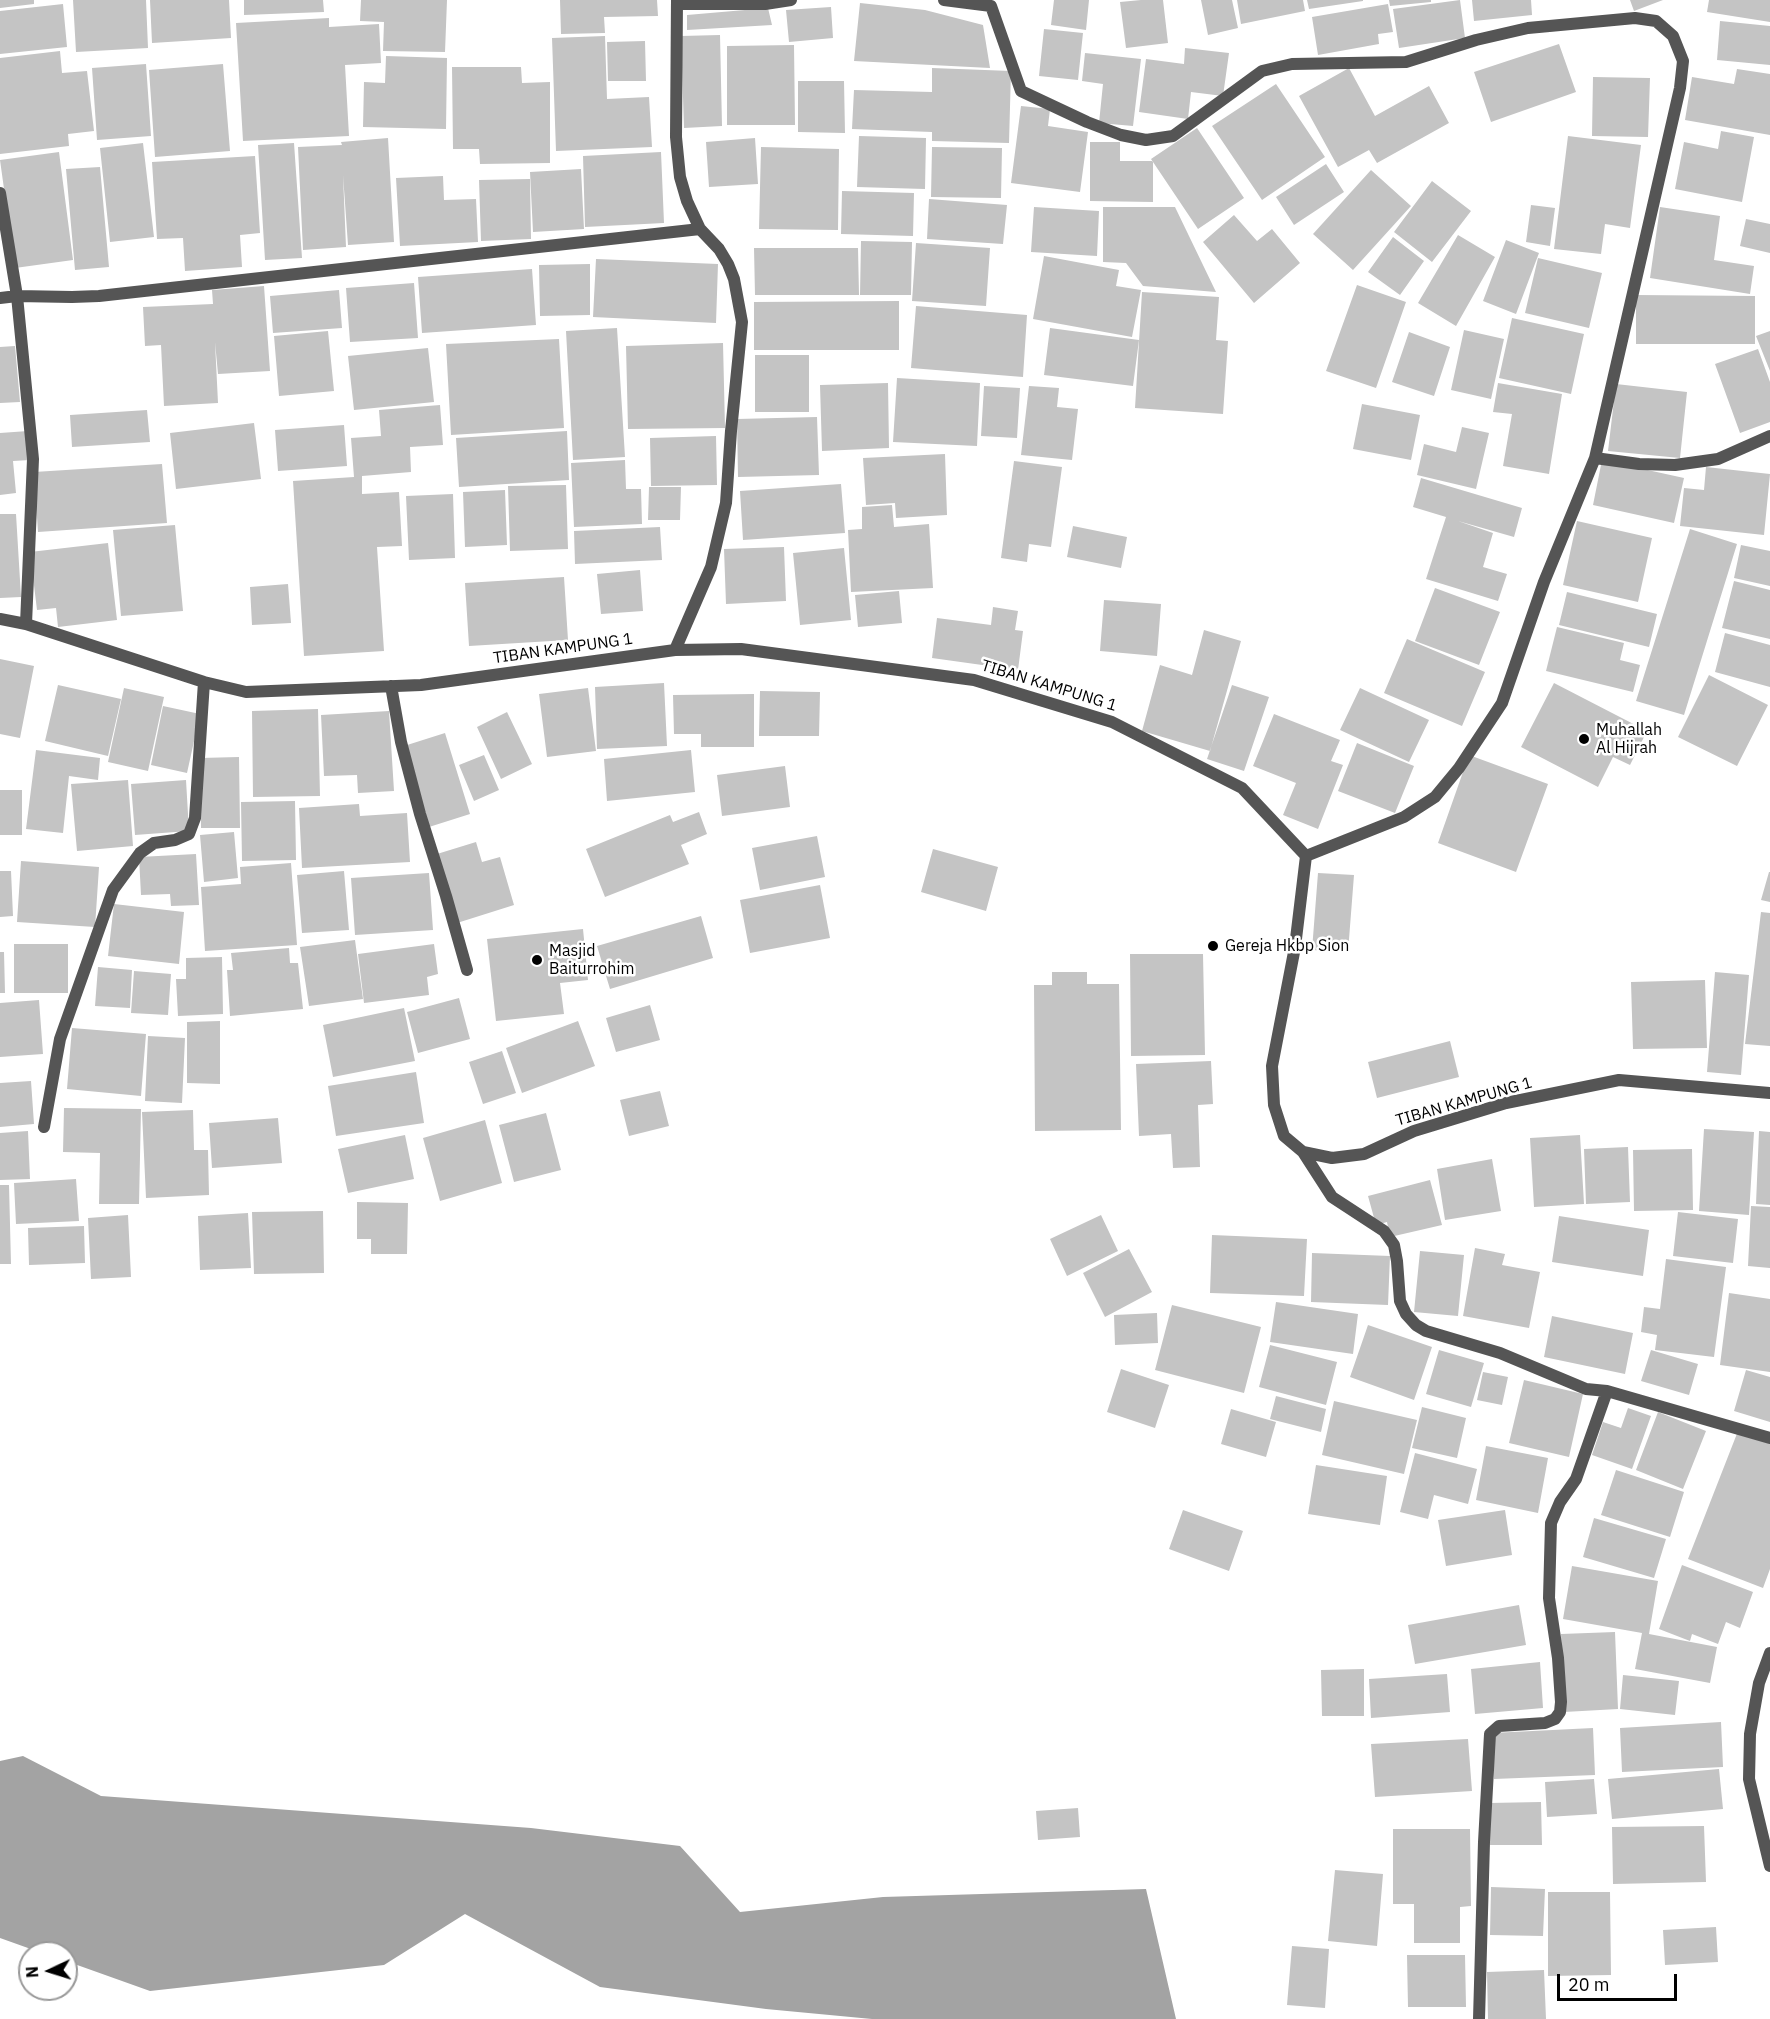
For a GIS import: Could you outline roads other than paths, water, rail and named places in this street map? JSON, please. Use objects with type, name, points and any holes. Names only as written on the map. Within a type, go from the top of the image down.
[{"type":"street","points":[[675,650],[711,567],[726,503],[742,322],[734,279],[728,264],[719,249],[700,229],[687,201],[680,177],[676,137],[677,2],[765,4],[791,0]]},
{"type":"street","points":[[944,0],[991,6],[1021,91],[1087,122],[1121,135],[1146,140],[1173,136],[1262,71],[1292,64],[1406,62],[1476,40],[1528,28],[1635,18],[1656,21],[1673,36],[1683,61],[1680,88],[1595,458],[1544,582],[1503,702],[1459,768],[1435,797],[1404,817],[1306,856],[1295,947],[1272,1066],[1274,1105],[1284,1136],[1303,1152],[1332,1197],[1384,1231],[1394,1245],[1400,1301],[1407,1314],[1426,1331],[1500,1353],[1586,1389],[1607,1391],[1770,1438]]},
{"type":"street","points":[[0,193],[17,296],[33,459],[26,624]]},
{"type":"street","points":[[0,298],[99,296],[700,229]]},
{"type":"street","points":[[1595,458],[1639,464],[1676,465],[1718,459],[1770,436]]},
{"type":"street","name":"TIBAN KAMPUNG 1","points":[[0,619],[26,624],[204,682],[246,692],[421,686],[675,650],[741,649],[974,680],[1112,722],[1242,788],[1306,856]]},
{"type":"street","points":[[44,1127],[60,1039],[113,890],[140,853],[154,843],[175,840],[189,834],[195,818],[204,682]]},
{"type":"street","points":[[391,686],[401,742],[420,814],[467,970]]},
{"type":"street","name":"TIBAN KAMPUNG 1","points":[[1303,1152],[1332,1158],[1364,1154],[1414,1131],[1506,1103],[1619,1080],[1770,1092]]},
{"type":"street","points":[[1479,2019],[1484,1842],[1490,1734],[1499,1726],[1545,1723],[1555,1719],[1560,1712],[1558,1658],[1549,1598],[1551,1523],[1560,1503],[1576,1479],[1607,1391]]},
{"type":"street","points":[[1770,1653],[1759,1683],[1749,1734],[1749,1779],[1770,1866]]},
{"type":"place","name":"Muhallah Al Hijrah","points":[[1584,739]]},
{"type":"place","name":"Gereja Hkbp Sion","points":[[1213,946]]},
{"type":"place","name":"Masjid Baiturrohim","points":[[537,960]]}]
